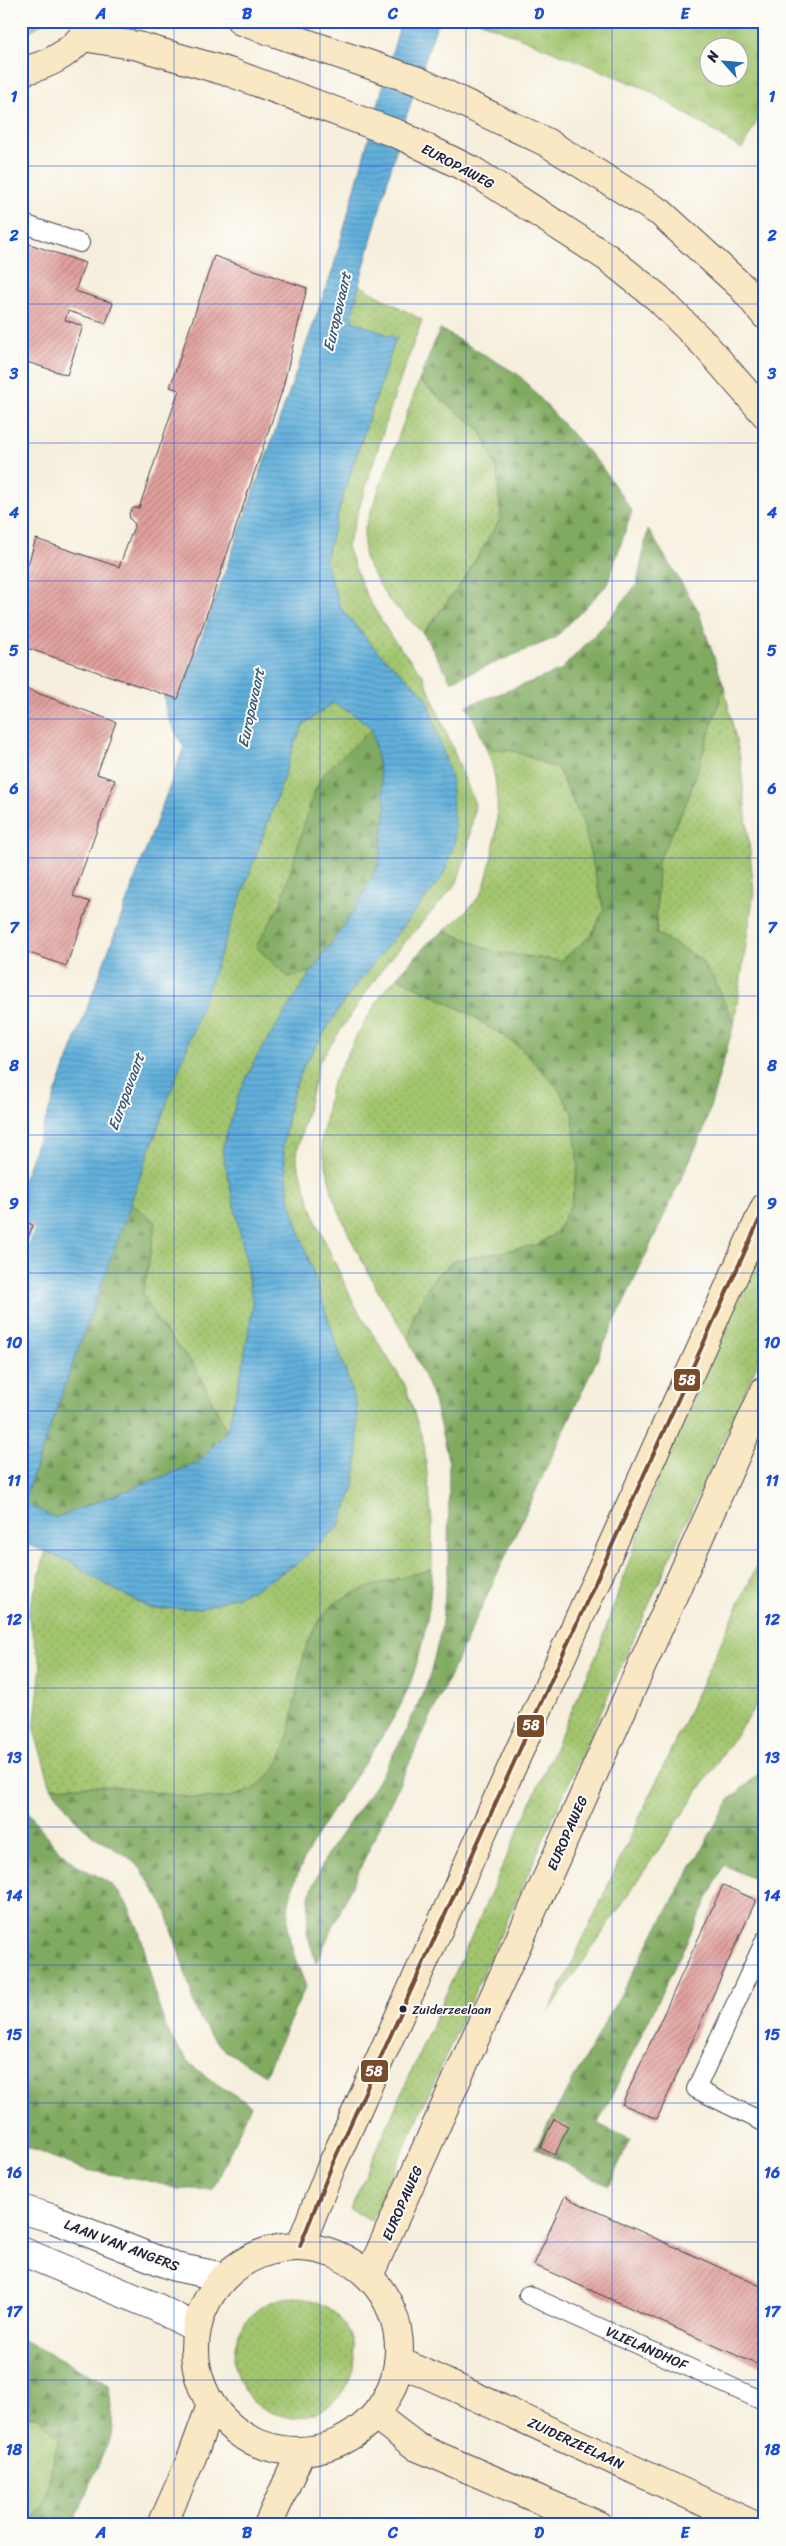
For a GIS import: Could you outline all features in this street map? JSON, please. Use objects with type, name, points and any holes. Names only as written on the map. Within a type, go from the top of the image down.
[{"type":"main road","points":[[241,21],[388,70],[418,82],[546,142],[661,213],[742,287],[765,315]]},
{"type":"main road","points":[[21,71],[40,67],[64,56],[88,29]]},
{"type":"main road","name":"EUROPAWEG","points":[[88,29],[138,46],[232,73],[400,136],[475,172],[608,258],[658,298],[705,345],[765,414]]},
{"type":"main road","points":[[300,2246],[332,2165],[765,1207]]},
{"type":"main road","name":"EUROPAWEG","points":[[369,2276],[765,1390]]},
{"type":"main road","points":[[300,2246],[326,2250],[349,2260],[369,2276],[388,2301],[398,2330],[398,2361],[391,2390],[375,2415],[354,2434],[329,2447],[301,2452],[275,2450],[250,2441],[228,2425],[211,2405],[199,2381],[194,2355],[196,2328],[206,2300],[224,2276],[259,2254],[300,2246]]},
{"type":"main road","name":"ZUIDERZEELAAN","points":[[398,2361],[754,2525]]},
{"type":"main road","points":[[162,2525],[192,2457],[211,2405]]},
{"type":"main road","points":[[375,2415],[417,2448],[598,2525]]},
{"type":"main road","points":[[268,2525],[301,2452]]},
{"type":"street","name":"LAAN VAN ANGERS","points":[[21,2209],[51,2218],[175,2267],[224,2276]]},
{"type":"street","points":[[21,2251],[156,2307],[196,2328]]},
{"type":"lane","points":[[21,223],[80,243]]},
{"type":"lane","points":[[765,1940],[696,2089],[765,2123]]},
{"type":"lane","name":"VLIELANDHOF","points":[[528,2295],[765,2402]]},
{"type":"green space","points":[[21,21],[45,21],[32,30],[21,33]]},
{"type":"green space","points":[[479,21],[765,21],[765,106],[742,149],[646,89]]},
{"type":"green space","points":[[359,285],[422,320],[395,394],[347,547],[366,595],[392,638],[423,675],[475,804],[468,847],[457,883],[385,965],[319,1062],[298,1147],[297,1162],[317,1224],[355,1306],[405,1385],[424,1444],[432,1521],[432,1569],[359,1591],[280,1762],[251,1790],[232,1796],[200,1798],[120,1787],[51,1787],[34,1730],[41,1665],[28,1615],[46,1551],[69,1561],[108,1586],[152,1609],[202,1608],[251,1591],[298,1563],[354,1487],[358,1452],[356,1404],[290,1202],[283,1146],[290,1102],[303,1067],[346,998],[443,876],[375,649],[340,607],[325,560],[345,489],[396,338],[352,321]]},
{"type":"green space","points":[[440,329],[519,375],[601,466],[632,511],[607,585],[555,638],[451,681],[423,633],[461,584],[501,518],[497,469],[481,431],[419,381]]},
{"type":"green space","points":[[419,381],[481,431],[497,469],[501,518],[461,584],[423,633],[388,599],[364,558],[364,530]]},
{"type":"green space","points":[[648,529],[698,610],[724,687],[688,799],[658,861],[656,933],[699,958],[715,981],[734,1024],[703,1132],[316,1963],[307,1933],[309,1896],[326,1856],[376,1784],[404,1735],[429,1679],[441,1630],[448,1569],[449,1463],[434,1401],[409,1340],[414,1314],[433,1279],[454,1261],[537,1245],[556,1233],[571,1205],[578,1166],[573,1114],[557,1087],[520,1047],[468,1013],[397,977],[428,943],[445,930],[495,952],[561,961],[591,936],[604,910],[583,823],[558,769],[514,751],[486,748],[473,717],[466,706],[560,671],[605,624],[637,584]]},
{"type":"green space","points":[[724,687],[740,757],[754,892],[734,1024],[715,981],[656,934],[658,861],[688,799]]},
{"type":"green space","points":[[333,703],[357,716],[372,729],[355,909],[305,981],[244,1250],[253,1306],[243,1364],[227,1431],[195,1367],[156,1320],[143,1293],[156,1222],[130,1203],[277,797],[294,744],[304,724]]},
{"type":"green space","points":[[372,729],[386,807],[379,865],[355,909],[311,972],[288,977],[256,947],[281,903],[313,795],[323,774]]},
{"type":"green space","points":[[486,748],[514,751],[558,769],[583,823],[604,911],[591,936],[561,961],[495,952],[445,930],[466,912],[479,896],[485,882],[492,853],[497,823],[497,792],[495,777]]},
{"type":"green space","points":[[397,977],[468,1013],[520,1047],[557,1087],[573,1114],[578,1166],[571,1205],[556,1233],[537,1245],[453,1261],[433,1279],[414,1314],[409,1340],[380,1295],[349,1235],[333,1197],[321,1143],[331,1086],[358,1033],[384,991]]},
{"type":"green space","points":[[130,1203],[156,1222],[143,1293],[156,1320],[195,1367],[227,1431],[198,1463],[55,1518],[23,1503]]},
{"type":"green space","points":[[765,1243],[765,1347],[372,2220],[350,2210],[598,1651],[656,1483],[681,1423]]},
{"type":"green space","points":[[765,1548],[765,1692],[549,2012]]},
{"type":"green space","points":[[432,1569],[430,1602],[424,1635],[404,1698],[373,1751],[315,1839],[300,1869],[290,1897],[288,1924],[290,1940],[306,1986],[265,2075],[223,2049],[210,2035],[198,2015],[166,1910],[142,1870],[127,1856],[91,1835],[74,1818],[51,1787],[119,1787],[200,1798],[231,1797],[246,1792],[267,1778],[281,1758],[289,1733],[305,1651],[316,1626],[333,1605],[353,1593],[366,1588]]},
{"type":"green space","points":[[765,1768],[765,1854],[754,1879],[724,1865],[598,2124],[630,2139],[609,2186],[535,2148],[729,1800]]},
{"type":"green space","points":[[21,1802],[44,1833],[63,1854],[118,1891],[130,1910],[139,1930],[163,2019],[172,2038],[184,2056],[207,2077],[251,2105],[213,2189],[178,2189],[146,2180],[86,2170],[21,2145]]},
{"type":"green space","points":[[294,2297],[306,2298],[317,2302],[327,2307],[336,2315],[344,2324],[349,2334],[353,2345],[353,2369],[349,2380],[344,2390],[336,2399],[327,2407],[317,2412],[306,2416],[294,2417],[282,2416],[271,2412],[261,2407],[252,2399],[244,2390],[239,2380],[235,2369],[234,2357],[235,2345],[239,2334],[244,2324],[252,2315],[261,2307],[271,2302],[282,2298]]},
{"type":"green space","points":[[21,2339],[109,2385],[113,2430],[73,2525],[30,2525],[43,2506],[59,2438],[38,2417],[21,2414]]},
{"type":"green space","points":[[21,2414],[38,2417],[59,2438],[43,2506],[30,2525],[21,2525]]},
{"type":"water","name":"Europavaart","points":[[401,21],[438,21],[400,135],[359,285],[352,321],[396,338],[345,489],[325,560],[340,607],[375,649],[426,696],[451,778],[455,841],[443,876],[346,998],[303,1067],[290,1102],[283,1146],[290,1202],[356,1404],[358,1452],[354,1487],[339,1526],[298,1563],[251,1591],[202,1608],[152,1609],[108,1586],[69,1561],[21,1542],[21,1267],[35,1228],[21,1223],[21,1186],[184,747],[167,713],[164,691],[180,697],[332,272]],"holes":[[[333,703],[357,716],[372,729],[386,807],[379,865],[355,909],[305,981],[256,1058],[238,1096],[222,1150],[244,1250],[253,1306],[243,1364],[227,1431],[198,1463],[55,1518],[23,1502],[277,797],[294,744],[304,724]]]},
{"type":"building","points":[[21,241],[85,263],[75,291],[113,303],[106,323],[68,311],[65,320],[83,326],[67,375],[21,360]]},
{"type":"building","points":[[214,256],[307,288],[282,391],[178,699],[21,646],[21,586],[36,539],[119,567],[135,524],[130,519],[129,513],[133,508],[139,508],[179,390],[170,387]]},
{"type":"building","points":[[21,687],[116,722],[97,774],[115,780],[73,896],[90,902],[66,966],[21,950]]},
{"type":"building","points":[[21,1220],[33,1225],[21,1257]]},
{"type":"building","points":[[723,1885],[756,1900],[657,2119],[622,2104]]},
{"type":"building","points":[[554,2119],[568,2126],[555,2155],[540,2148]]},
{"type":"building","points":[[565,2196],[765,2288],[765,2368],[534,2265]]},
{"type":"transit line","name":"58","points":[[300,2246],[332,2165],[765,1207]]},
{"type":"place","name":"Zuiderzeelaan","points":[[403,2009]]}]
